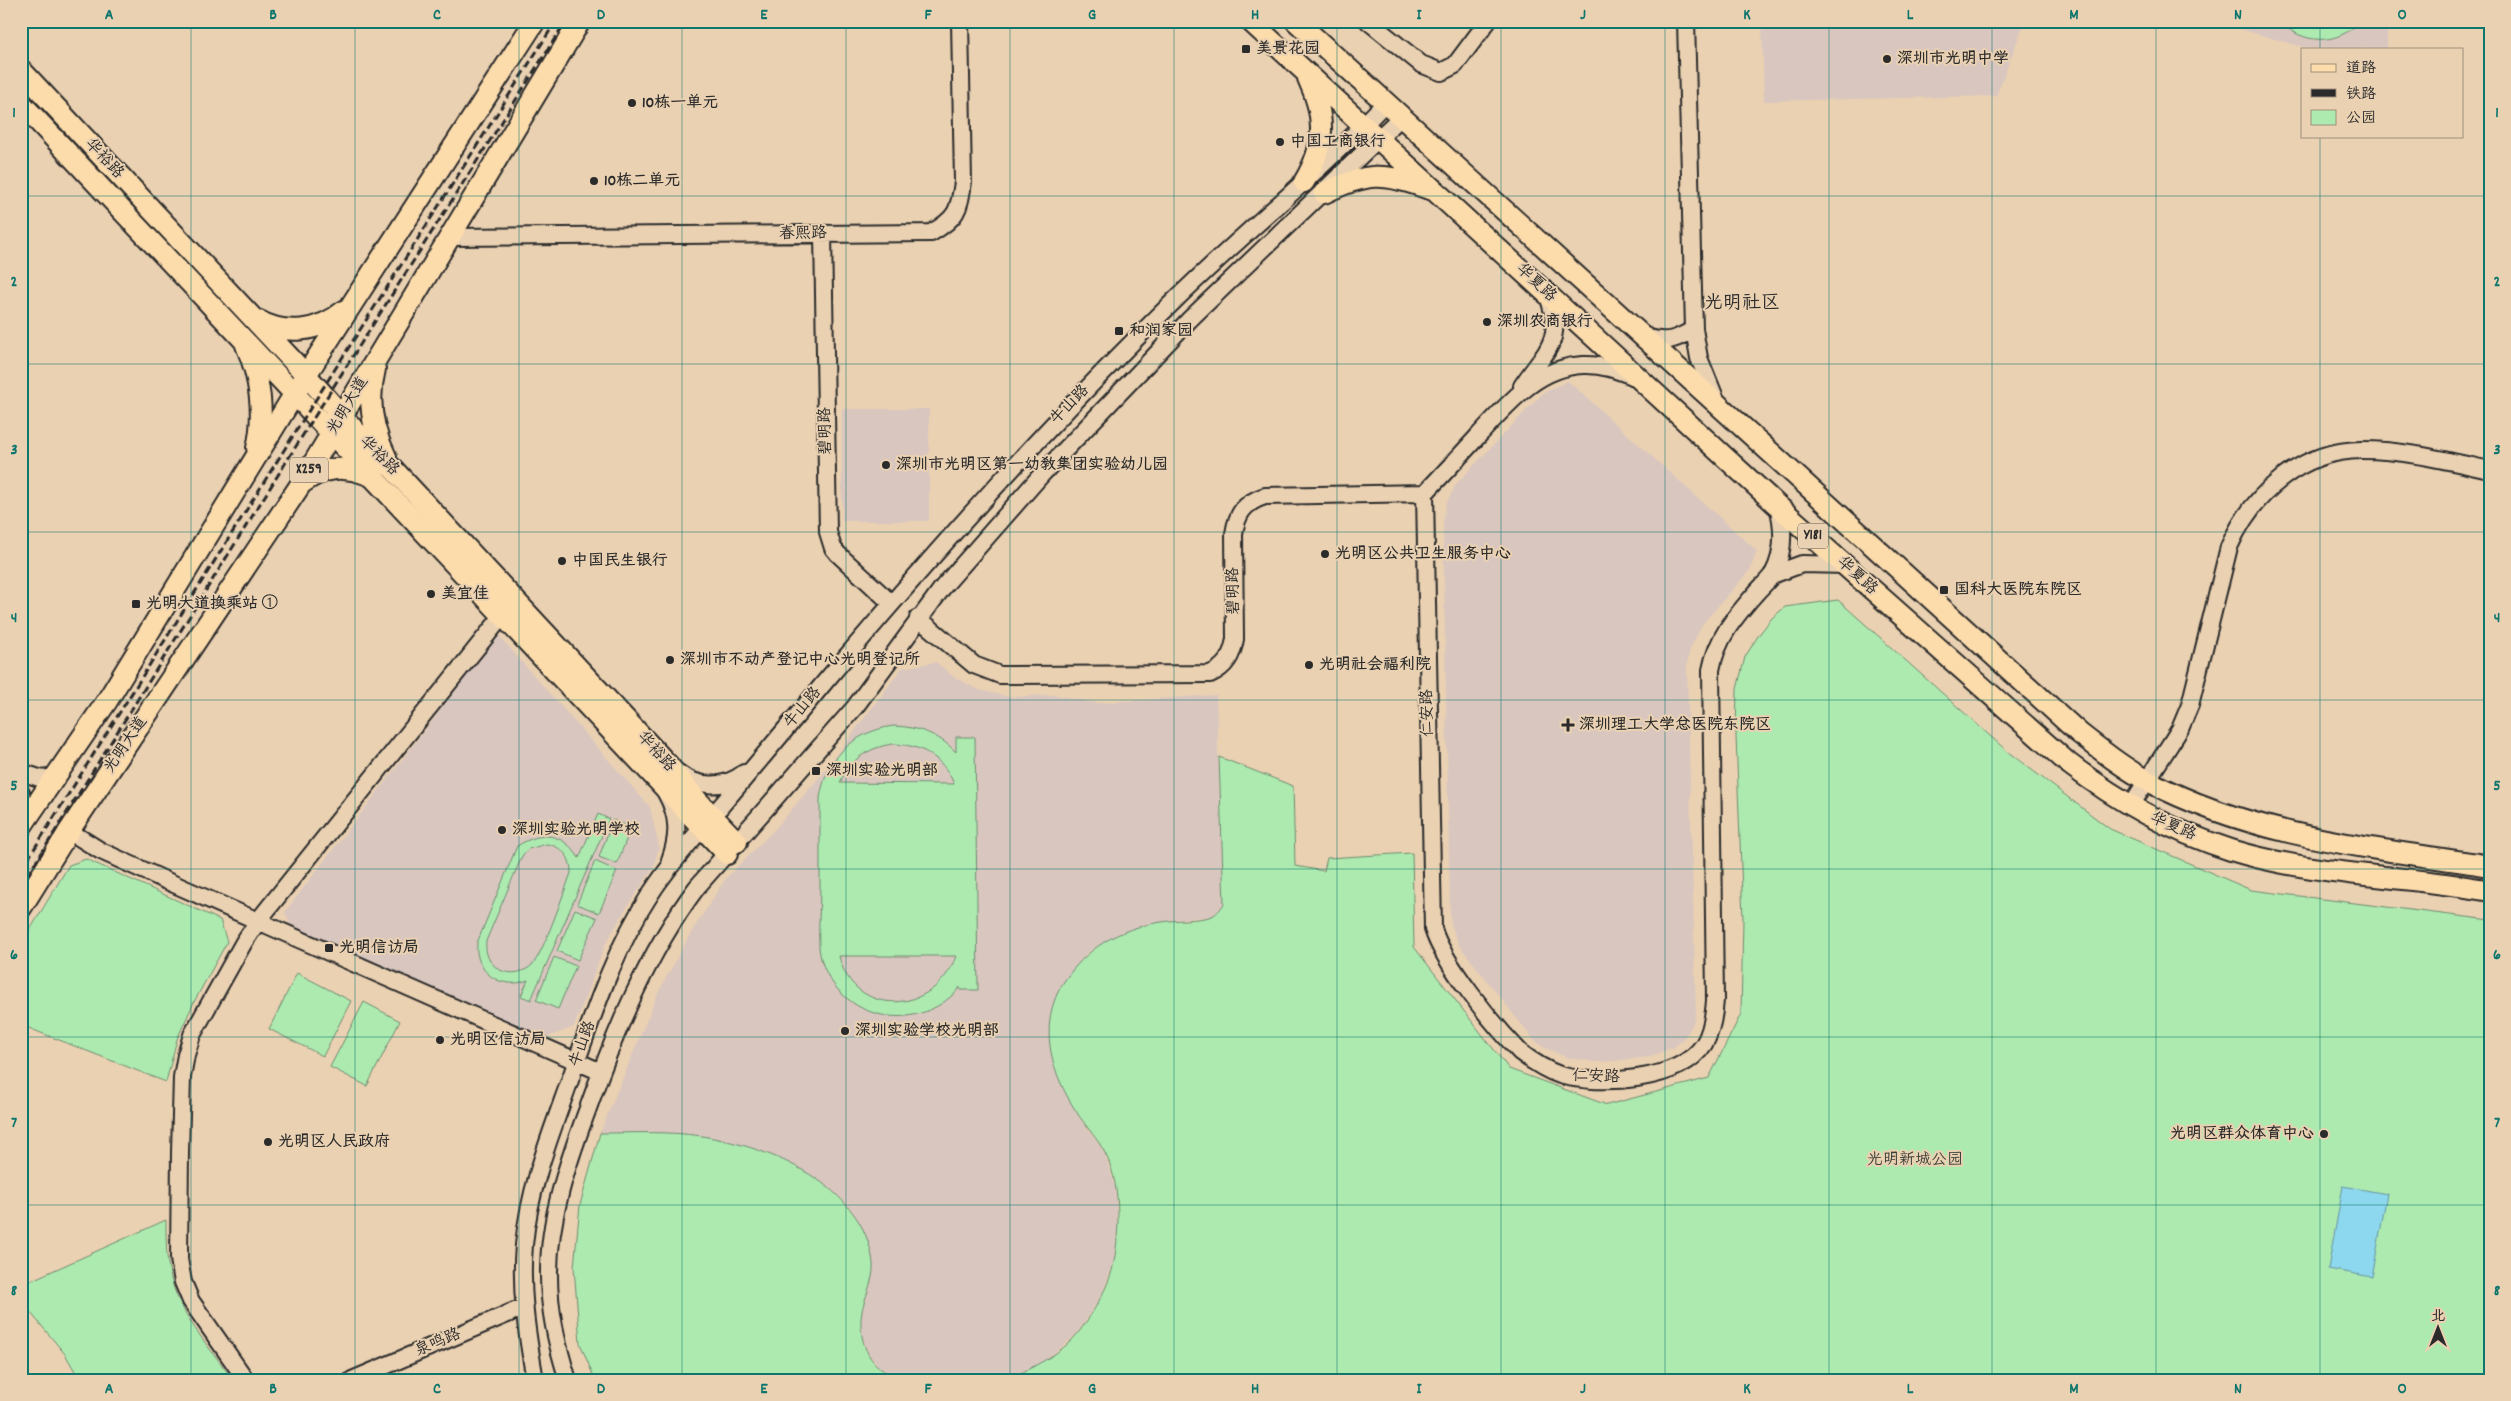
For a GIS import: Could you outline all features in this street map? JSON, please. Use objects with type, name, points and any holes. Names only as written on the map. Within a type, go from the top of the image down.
[{"type":"main road","points":[[23,824],[107,701],[295,392],[535,21]]},
{"type":"main road","name":"光明大道","points":[[21,908],[69,830],[301,484],[580,21]]},
{"type":"main road","name":"华夏路","points":[[1250,21],[1778,506],[2068,763],[2130,807],[2194,836],[2231,850],[2322,869],[2463,886]]},
{"type":"main road","name":"华夏路","points":[[1296,21],[1311,30],[1385,103],[2079,733],[2147,781],[2228,816],[2311,838],[2490,866]]},
{"type":"main road","name":"华裕路","points":[[21,70],[306,375],[372,477],[503,616],[663,772]]},
{"type":"main road","points":[[1304,182],[1318,156],[1322,131],[1317,100],[1306,74]]},
{"type":"main road","name":"华裕路","points":[[21,102],[295,392],[392,468],[706,822],[732,848]]},
{"type":"main road","points":[[1324,192],[1350,180],[1380,176],[1411,182],[1438,192]]},
{"type":"main road","points":[[252,318],[280,329],[310,328],[339,316],[354,301]]},
{"type":"main road","points":[[240,334],[252,360],[259,388],[261,423],[255,458]]},
{"type":"main road","points":[[381,352],[371,388],[372,410],[378,441],[392,468]]},
{"type":"main road","points":[[301,484],[325,470],[338,468],[349,468],[372,477]]},
{"type":"main road","points":[[2463,886],[2490,885]]},
{"type":"main road","name":"Y181","points":[[2463,886],[2490,891]]},
{"type":"street","name":"春熙路","points":[[450,237],[931,232],[950,222],[960,204],[963,182],[960,21]]},
{"type":"street","points":[[1368,21],[1421,64],[1441,72],[1454,65],[1488,21]]},
{"type":"street","points":[[1686,21],[1686,94],[1694,329],[1699,358],[1719,405]]},
{"type":"street","name":"牛山路","points":[[535,1380],[522,1284],[524,1242],[530,1203],[576,1062],[609,974],[624,940],[661,878],[891,603],[1050,425],[1109,364],[1238,239],[1304,182],[1385,103]]},
{"type":"street","name":"牛山路","points":[[568,1380],[552,1317],[549,1275],[552,1239],[571,1154],[601,1072],[645,971],[666,932],[697,887],[855,707],[918,618],[1042,473],[1190,319],[1401,117]]},
{"type":"street","name":"碧明路","points":[[824,234],[828,532],[830,541],[838,554],[891,603]]},
{"type":"street","points":[[1425,494],[1517,394],[1551,347],[1554,338],[1554,316],[1546,292]]},
{"type":"street","points":[[1644,337],[1663,342],[1678,339],[1694,329]]},
{"type":"street","points":[[1517,394],[1528,385],[1553,372],[1584,365],[1612,368],[1640,378]]},
{"type":"street","points":[[2130,807],[2180,729],[2190,705],[2229,547],[2248,512],[2275,482],[2310,461],[2335,453],[2360,450],[2404,453],[2490,470]]},
{"type":"street","name":"碧明路","points":[[918,618],[974,665],[1000,676],[1210,674],[1220,670],[1232,653],[1235,639],[1234,534],[1236,521],[1245,506],[1254,500],[1271,496],[1425,494]]},
{"type":"street","name":"仁安路","points":[[1425,494],[1433,929],[1443,954],[1510,1042],[1533,1062],[1561,1075],[1593,1080],[1654,1075],[1682,1063],[1703,1045],[1708,1036],[1715,1000],[1711,670],[1717,646],[1729,624],[1772,575],[1782,545],[1783,533],[1778,506]]},
{"type":"street","name":"仁安路","points":[[1772,575],[1802,564],[1846,565]]},
{"type":"street","points":[[246,1380],[191,1301],[183,1282],[179,1259],[180,1152],[182,1077],[186,1055],[195,1031],[244,942],[258,921],[503,616]]},
{"type":"street","points":[[663,772],[712,785],[733,780],[754,766]]},
{"type":"street","points":[[21,772],[42,779],[55,777]]},
{"type":"street","points":[[661,878],[674,848],[677,824],[663,772]]},
{"type":"street","points":[[21,793],[23,824]]},
{"type":"street","points":[[69,830],[101,850],[601,1072]]},
{"type":"street","name":"泉鸣路","points":[[352,1380],[524,1307]]},
{"type":"shaded area","name":"深圳市光明中学","points":[[1762,21],[2025,21],[1996,96],[1764,101]]},
{"type":"shaded area","points":[[2213,21],[2387,21],[2387,48],[2307,48]]},
{"type":"shaded area","name":"深圳理工大学总医院东院区","points":[[1568,381],[1757,551],[1750,570],[1703,623],[1690,649],[1687,665],[1696,1013],[1692,1026],[1684,1038],[1674,1047],[1650,1057],[1594,1062],[1566,1057],[1543,1047],[1533,1039],[1459,945],[1451,925],[1450,914],[1443,523],[1446,504],[1456,484],[1544,392]]},
{"type":"shaded area","name":"深圳市光明区第一幼教集团实验幼儿园","points":[[842,409],[929,409],[929,521],[842,521]]},
{"type":"shaded area","name":"深圳实验光明学校","points":[[498,635],[650,807],[659,847],[653,869],[630,902],[605,945],[574,1027],[545,1038],[291,927],[285,912]]},
{"type":"shaded area","name":"深圳实验学校光明部","points":[[936,662],[954,677],[979,690],[1009,697],[1054,695],[1097,703],[1216,695],[1224,904],[1212,916],[1166,921],[1087,953],[1064,982],[1050,1014],[1080,1119],[1104,1151],[1115,1186],[1118,1225],[1114,1263],[1102,1294],[1078,1333],[1046,1360],[1007,1380],[905,1380],[881,1369],[869,1355],[862,1337],[860,1319],[871,1282],[859,1222],[847,1204],[828,1187],[702,1136],[665,1133],[600,1133],[658,993],[689,936],[726,878],[775,829],[822,774],[902,668]]},
{"type":"green space","points":[[2280,21],[2300,21],[2316,27],[2332,25],[2340,21],[2360,21],[2341,35],[2320,39],[2299,35]]},
{"type":"green space","name":"光明新城公园","points":[[1838,600],[2008,752],[2110,829],[2251,890],[2490,920],[2490,1380],[1007,1380],[1055,1354],[1079,1332],[1105,1289],[1112,1271],[1116,1249],[1118,1205],[1110,1163],[1102,1147],[1072,1104],[1056,1070],[1051,1052],[1050,1016],[1056,998],[1065,980],[1075,967],[1110,938],[1153,923],[1210,917],[1217,913],[1224,904],[1219,757],[1293,786],[1295,866],[1324,871],[1327,858],[1412,853],[1414,947],[1509,1069],[1607,1105],[1709,1078],[1741,1014],[1743,919],[1736,736],[1737,689],[1745,657],[1772,618],[1785,607]]},
{"type":"green space","points":[[893,726],[920,730],[942,740],[956,752],[956,737],[975,737],[978,990],[960,990],[960,987],[946,1001],[919,1014],[909,1016],[876,1014],[852,1002],[833,984],[826,973],[819,947],[820,798],[823,784],[835,759],[844,749],[866,734]],"holes":[[[892,744],[912,746],[937,759],[944,766],[954,784],[840,783],[849,768],[860,756]],[[839,956],[956,956],[946,976],[931,990],[913,999],[895,1002],[877,999],[860,991],[847,976]]]},
{"type":"green space","points":[[598,814],[609,819],[531,1000],[521,996],[528,980],[518,983],[499,981],[485,970],[480,963],[477,953],[477,943],[517,846],[535,838],[552,837],[566,843],[579,858]],"holes":[[[547,844],[562,850],[568,858],[571,867],[571,873],[558,908],[542,949],[532,965],[521,971],[504,972],[493,964],[488,957],[486,941],[522,856],[528,849]]]},
{"type":"green space","points":[[613,820],[631,827],[617,864],[599,857]]},
{"type":"green space","points":[[86,859],[220,920],[227,942],[194,1002],[177,1039],[166,1082],[21,1025],[21,945],[69,865]]},
{"type":"green space","points":[[595,861],[617,871],[599,913],[577,904]]},
{"type":"green space","points":[[575,909],[597,918],[578,960],[557,951]]},
{"type":"green space","points":[[554,957],[576,966],[558,1009],[536,1000]]},
{"type":"green space","points":[[297,973],[351,1001],[323,1056],[269,1029]]},
{"type":"green space","points":[[364,1002],[400,1021],[367,1086],[330,1067]]},
{"type":"green space","points":[[600,1133],[677,1133],[729,1141],[784,1160],[810,1174],[833,1191],[852,1212],[866,1236],[873,1263],[872,1277],[861,1318],[862,1337],[865,1346],[869,1355],[881,1369],[905,1380],[595,1380],[580,1343],[574,1267],[580,1205]]},
{"type":"green space","points":[[166,1220],[166,1244],[169,1267],[177,1295],[190,1321],[233,1380],[80,1380],[65,1354],[21,1301],[21,1285]]},
{"type":"water","points":[[2343,1186],[2387,1194],[2372,1277],[2328,1269]]},
{"type":"railway","points":[[21,870],[556,21]]},
{"type":"railway","points":[[21,886],[318,411],[566,21]]},
{"type":"place","name":"美景花园","points":[[1246,49]]},
{"type":"place","name":"深圳市光明中学","points":[[1887,59]]},
{"type":"place","name":"10栋一单元","points":[[632,103]]},
{"type":"place","name":"中国工商银行","points":[[1280,142]]},
{"type":"place","name":"10栋二单元","points":[[594,181]]},
{"type":"place","name":"深圳农商银行","points":[[1487,322]]},
{"type":"place","name":"和润家园","points":[[1119,331]]},
{"type":"place","name":"深圳市光明区第一幼教集团实验幼儿园","points":[[886,465]]},
{"type":"place","name":"光明区公共卫生服务中心","points":[[1325,554]]},
{"type":"place","name":"中国民生银行","points":[[562,561]]},
{"type":"place","name":"国科大医院东院区","points":[[1944,590]]},
{"type":"place","name":"美宜佳","points":[[431,594]]},
{"type":"place","name":"光明大道换乘站 ①","points":[[136,604]]},
{"type":"place","name":"深圳市不动产登记中心光明登记所","points":[[670,660]]},
{"type":"place","name":"光明社会福利院","points":[[1309,665]]},
{"type":"place","name":"深圳理工大学总医院东院区","points":[[1568,725]]},
{"type":"place","name":"深圳实验光明部","points":[[816,771]]},
{"type":"place","name":"深圳实验光明学校","points":[[502,830]]},
{"type":"place","name":"光明信访局","points":[[329,948]]},
{"type":"place","name":"深圳实验学校光明部","points":[[845,1031]]},
{"type":"place","name":"光明区信访局","points":[[440,1040]]},
{"type":"place","name":"光明区群众体育中心","points":[[2324,1134]]},
{"type":"place","name":"光明区人民政府","points":[[268,1142]]},
{"type":"district","name":"光明社区","points":[[1742,304]]}]
